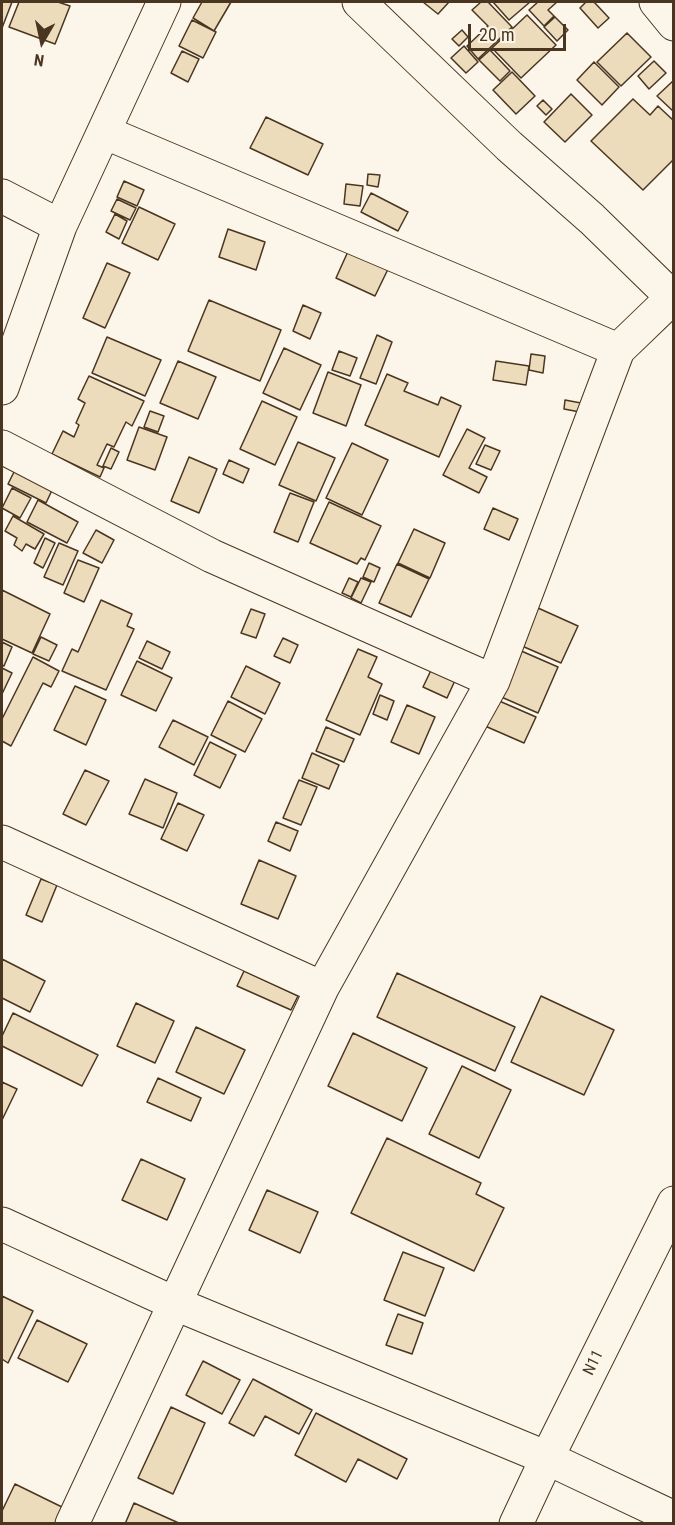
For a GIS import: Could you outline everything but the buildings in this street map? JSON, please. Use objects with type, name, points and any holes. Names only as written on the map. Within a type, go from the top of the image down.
[{"type":"street","points":[[2,388],[60,226],[164,2]]},
{"type":"street","points":[[72,1524],[322,988],[493,681],[618,350],[673,299],[592,219],[509,146],[359,2]]},
{"type":"street","points":[[656,2],[674,24]]},
{"type":"street","points":[[104,132],[618,350]]},
{"type":"street","points":[[2,196],[60,226]]},
{"type":"street","points":[[2,447],[212,556],[493,681]]},
{"type":"street","points":[[2,842],[322,988]]},
{"type":"street","name":"N11","points":[[516,1524],[674,1203]]},
{"type":"street","points":[[2,1224],[176,1305],[547,1458],[674,1518]]}]
